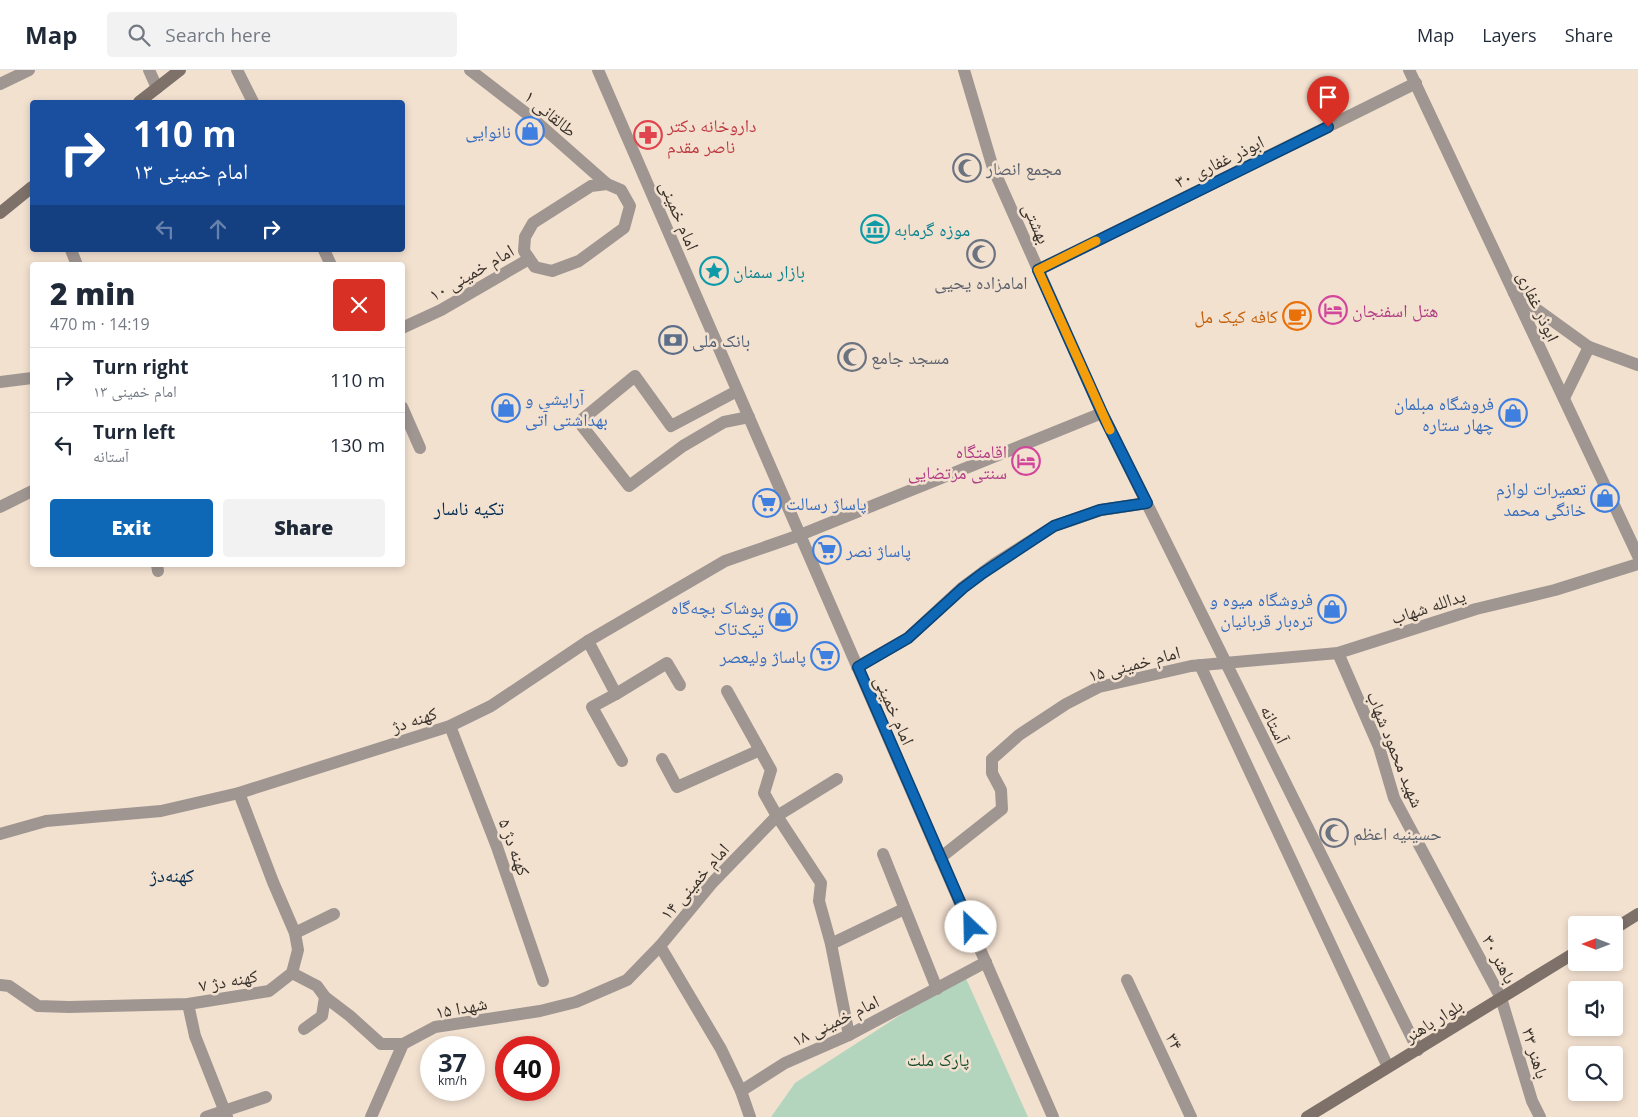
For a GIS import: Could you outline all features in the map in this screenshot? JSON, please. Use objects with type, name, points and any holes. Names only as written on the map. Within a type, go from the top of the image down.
[{"type":"main road","points":[[142,100],[180,70]]},
{"type":"main road","points":[[0,213],[30,189]]},
{"type":"main road","points":[[1623,923],[1638,914]]},
{"type":"main road","name":"بلوار باهنر","points":[[1307,1117],[1568,957]]},
{"type":"street","points":[[0,84],[29,70]]},
{"type":"street","points":[[149,70],[157,88]]},
{"type":"street","points":[[237,70],[251,100]]},
{"type":"street","name":"طالقانی ۱","points":[[470,70],[531,117],[607,184],[621,190],[630,206],[624,228],[579,261],[552,271],[534,267],[529,259]]},
{"type":"street","name":"امام خمینی","points":[[598,70],[1053,1117]]},
{"type":"street","name":"بهشتی","points":[[964,70],[993,168],[1102,413]]},
{"type":"street","name":"ابوذر غفاری","points":[[1409,70],[1638,556]]},
{"type":"street","name":"ابوذر غفاری ۳۰","points":[[1038,270],[1416,83]]},
{"type":"street","points":[[529,259],[524,251],[525,237],[533,223],[591,186],[607,184]]},
{"type":"street","name":"امام خمینی ۱۰","points":[[405,327],[440,310],[529,259]]},
{"type":"street","points":[[1514,293],[1589,347],[1638,365]]},
{"type":"street","points":[[1564,398],[1589,347]]},
{"type":"street","points":[[738,391],[671,426],[635,376],[579,422],[629,486],[683,446],[724,422],[749,417]]},
{"type":"street","points":[[0,382],[30,378]]},
{"type":"street","name":"آستانه","points":[[1102,413],[1418,1050]]},
{"type":"street","name":"کهنه دژ","points":[[0,834],[46,821],[161,812],[239,793],[450,726],[490,706],[588,642],[725,561],[800,535],[1102,413]]},
{"type":"street","points":[[405,414],[420,448]]},
{"type":"street","points":[[0,507],[30,492]]},
{"type":"street","points":[[858,667],[908,638],[967,584],[994,564],[1054,526],[1100,510],[1147,503]]},
{"type":"street","name":"یدالله شهاب","points":[[1226,663],[1338,654],[1476,609],[1555,590],[1638,564]]},
{"type":"street","points":[[588,642],[616,694]]},
{"type":"street","name":"شهید محمود شهاب","points":[[1338,654],[1378,747],[1394,798],[1468,936]]},
{"type":"street","points":[[622,761],[592,706],[668,663],[680,685]]},
{"type":"street","name":"امام خمینی ۱۵","points":[[940,858],[1002,809],[1001,790],[992,773],[992,759],[1019,735],[1066,704],[1099,687],[1191,666],[1226,663]]},
{"type":"street","points":[[1200,666],[1388,1067]]},
{"type":"street","points":[[727,691],[770,770],[764,792],[777,816],[821,883],[819,901],[831,944],[849,1035]]},
{"type":"street","name":"کهنه دژ ۵","points":[[450,726],[497,847],[543,981]]},
{"type":"street","points":[[662,759],[677,787],[760,750]]},
{"type":"street","name":"امام خمینی ۱۴","points":[[576,1002],[627,980],[660,946],[713,882],[777,816],[837,779]]},
{"type":"street","points":[[239,793],[273,882],[296,933],[298,950],[292,973],[318,986],[325,997],[350,1016],[381,1044],[403,1044],[370,1117]]},
{"type":"street","points":[[883,854],[937,989]]},
{"type":"street","points":[[831,944],[904,908]]},
{"type":"street","points":[[296,933],[334,914]]},
{"type":"street","name":"باهنر ۳۰","points":[[1468,936],[1501,998]]},
{"type":"street","points":[[660,946],[721,1050],[741,1091],[750,1117]]},
{"type":"street","name":"امام خمینی ۱۸","points":[[741,1091],[785,1063],[849,1035],[986,962]]},
{"type":"street","name":"کهنه دژ ۷","points":[[4,986],[38,1006],[188,1004],[269,991],[292,973]]},
{"type":"street","name":"۳۴","points":[[1127,980],[1191,1117]]},
{"type":"street","points":[[304,1029],[322,1016],[325,997]]},
{"type":"street","name":"باهنر ۳۳","points":[[1501,998],[1532,1101],[1540,1117]]},
{"type":"street","name":"شهدا ۱۵","points":[[403,1044],[435,1027],[540,1011],[576,1002]]},
{"type":"street","points":[[188,1004],[195,1036],[226,1114]]},
{"type":"street","points":[[206,1117],[226,1114],[266,1097]]},
{"type":"green space","name":"پارک ملت","points":[[964,974],[1028,1117],[771,1117],[795,1083]]},
{"type":"slow traffic","points":[[1096,241],[1038,270],[1110,430]]},
{"type":"place","name":"نانوایی","points":[[530,131]]},
{"type":"place","name":"داروخانه دکتر ناصر مقدم","points":[[648,135]]},
{"type":"place","name":"مجمع انصار","points":[[967,168]]},
{"type":"place","name":"موزه گرمابه","points":[[875,229]]},
{"type":"place","name":"امامزاده یحیی","points":[[981,254]]},
{"type":"place","name":"بازار سمنان","points":[[714,271]]},
{"type":"place","name":"هتل اسفنجان","points":[[1333,310]]},
{"type":"place","name":"کافه کیک مل","points":[[1297,316]]},
{"type":"place","name":"بانک ملی","points":[[673,340]]},
{"type":"place","name":"مسجد جامع","points":[[852,357]]},
{"type":"place","name":"آرایشی و بهداشتی آتی","points":[[506,408]]},
{"type":"place","name":"فروشگاه مبلمان چهار ستاره","points":[[1513,413]]},
{"type":"place","name":"اقامتگاه سنتی مرتضایی","points":[[1026,461]]},
{"type":"place","name":"تعمیرات لوازم خانگی محمد","points":[[1605,498]]},
{"type":"place","name":"پاساژ رسالت","points":[[767,503]]},
{"type":"place","name":"پاساژ نصر","points":[[827,550]]},
{"type":"place","name":"فروشگاه میوه و تره‌بار قربانیان","points":[[1332,609]]},
{"type":"place","name":"پوشاک بچه‌گاه تیک‌تاک","points":[[783,617]]},
{"type":"place","name":"پاساژ ولیعصر","points":[[825,656]]},
{"type":"place","name":"حسینیه اعظم","points":[[1334,833]]},
{"type":"district","name":"تکیه ناسار","points":[[469,508]]},
{"type":"district","name":"کهنه‌دژ","points":[[172,875]]},
{"type":"route","points":[[971,927],[858,667],[908,638],[963,588],[994,564],[1054,526],[1100,510],[1147,503],[1102,413],[1038,270],[1328,127]]}]
